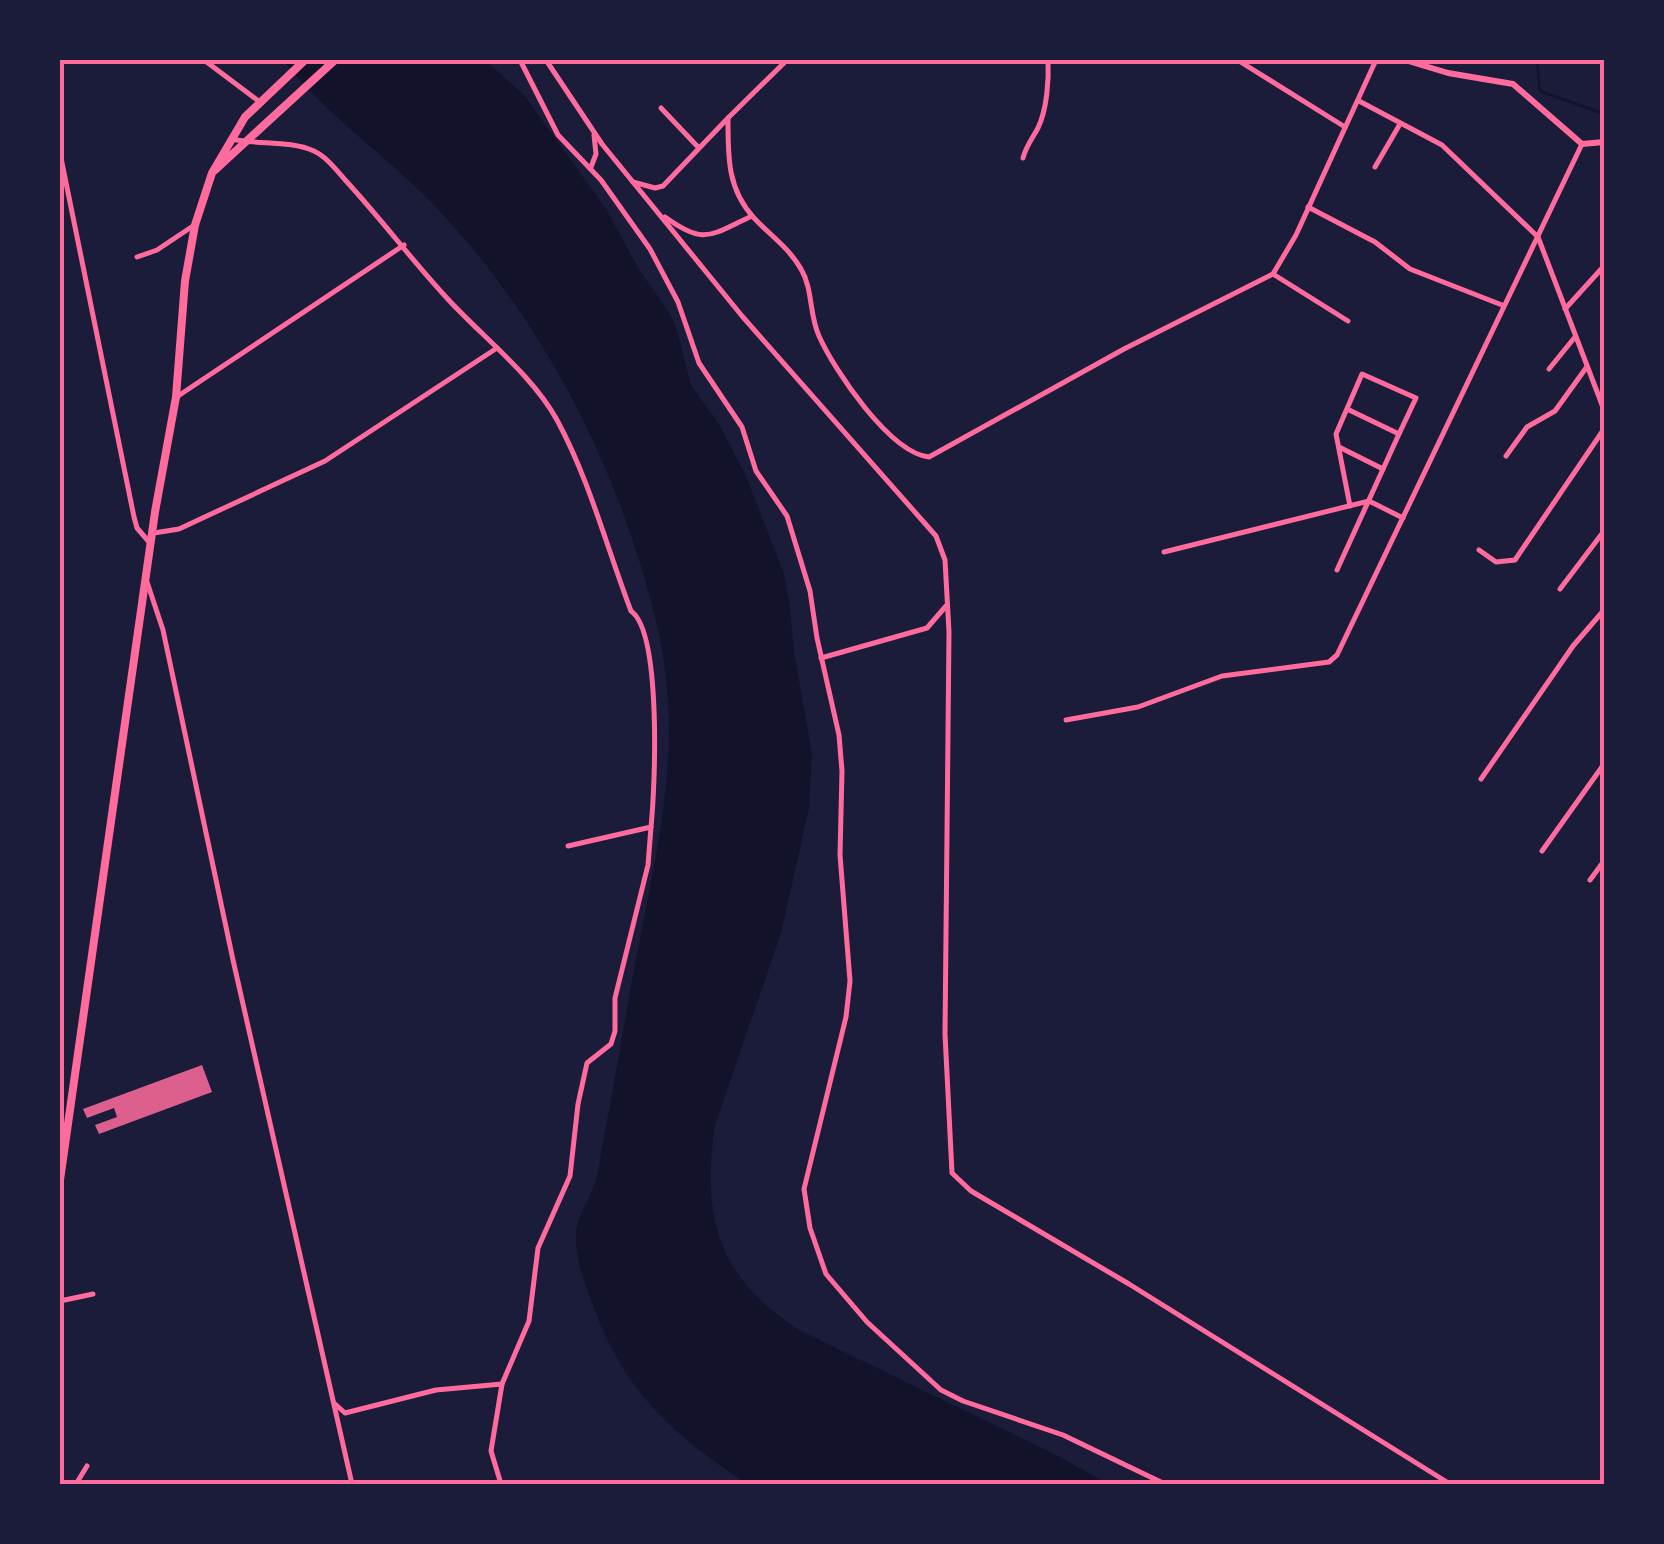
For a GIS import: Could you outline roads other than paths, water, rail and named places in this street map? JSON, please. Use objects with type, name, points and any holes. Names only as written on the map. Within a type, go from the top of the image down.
[{"type":"highway","points":[[60,1180],[176,397],[185,281],[195,225],[212,173],[245,117],[305,60]]},
{"type":"highway","points":[[212,173],[334,60]]},
{"type":"street","points":[[204,60],[261,103]]},
{"type":"street","points":[[520,60],[558,135],[591,167],[650,249],[678,302],[699,363],[742,427],[756,470],[787,516],[810,591],[840,736],[840,855],[850,981],[846,1017],[804,1189],[804,1208],[820,1260],[830,1282],[866,1322],[941,1390],[962,1401],[1063,1435],[1165,1484]]},
{"type":"street","points":[[546,60],[591,128],[782,363],[936,536],[945,560],[945,1034],[952,1173],[972,1190],[1450,1484]]},
{"type":"street","points":[[634,182],[655,188],[663,186],[788,60]]},
{"type":"street","points":[[1022,158],[1028,140],[1039,126],[1048,84],[1048,60]]},
{"type":"street","points":[[728,118],[728,172],[752,216],[783,244],[798,264],[807,282],[818,334],[870,416],[901,445],[923,456],[932,456],[1124,349],[1273,274],[1360,101],[1376,60]]},
{"type":"street","points":[[1405,60],[1448,74],[1513,84],[1582,144],[1604,142]]},
{"type":"street","points":[[1238,62],[1345,126]]},
{"type":"street","points":[[1360,101],[1442,145],[1538,237],[1604,410]]},
{"type":"street","points":[[661,108],[698,147]]},
{"type":"street","points":[[1374,167],[1400,124]]},
{"type":"street","points":[[591,128],[596,154],[591,167]]},
{"type":"street","points":[[232,139],[304,148],[324,156],[554,416],[571,448],[631,611],[639,616],[653,671],[656,750],[648,864],[615,998],[614,1031],[610,1044],[587,1063],[570,1176],[538,1248],[529,1321],[502,1384],[491,1451],[502,1484]]},
{"type":"street","points":[[1066,720],[1138,707],[1222,676],[1329,662],[1342,648],[1460,405],[1502,305],[1582,144]]},
{"type":"street","points":[[60,153],[134,517],[138,530],[152,545]]},
{"type":"street","points":[[1308,207],[1375,242],[1410,269],[1502,305]]},
{"type":"street","points":[[659,212],[688,234],[700,236],[752,216]]},
{"type":"street","points":[[137,257],[158,250],[195,225]]},
{"type":"street","points":[[176,397],[404,244]]},
{"type":"street","points":[[1565,308],[1604,266]]},
{"type":"street","points":[[1273,274],[1348,322]]},
{"type":"street","points":[[1550,370],[1575,338]]},
{"type":"street","points":[[154,533],[179,529],[325,461],[496,348]]},
{"type":"street","points":[[1506,456],[1527,427],[1555,412],[1588,366]]},
{"type":"street","points":[[1337,570],[1416,398],[1362,374],[1336,434],[1350,506]]},
{"type":"street","points":[[1347,408],[1399,434]]},
{"type":"street","points":[[1479,550],[1496,562],[1514,560],[1604,429]]},
{"type":"street","points":[[1339,447],[1383,469]]},
{"type":"street","points":[[1164,552],[1369,501],[1404,518]]},
{"type":"street","points":[[1560,589],[1604,531]]},
{"type":"street","points":[[147,582],[163,630],[352,1484]]},
{"type":"street","points":[[821,658],[927,628],[947,604]]},
{"type":"street","points":[[1481,779],[1573,646],[1604,610]]},
{"type":"street","points":[[1542,851],[1604,764]]},
{"type":"street","points":[[568,846],[651,827]]},
{"type":"street","points":[[1590,880],[1604,861]]},
{"type":"street","points":[[60,1302],[93,1294]]},
{"type":"street","points":[[333,1402],[345,1413],[436,1390],[502,1384]]},
{"type":"street","points":[[76,1484],[86,1466]]},
{"type":"waterway","points":[[1537,60],[1540,91],[1604,114]]}]
